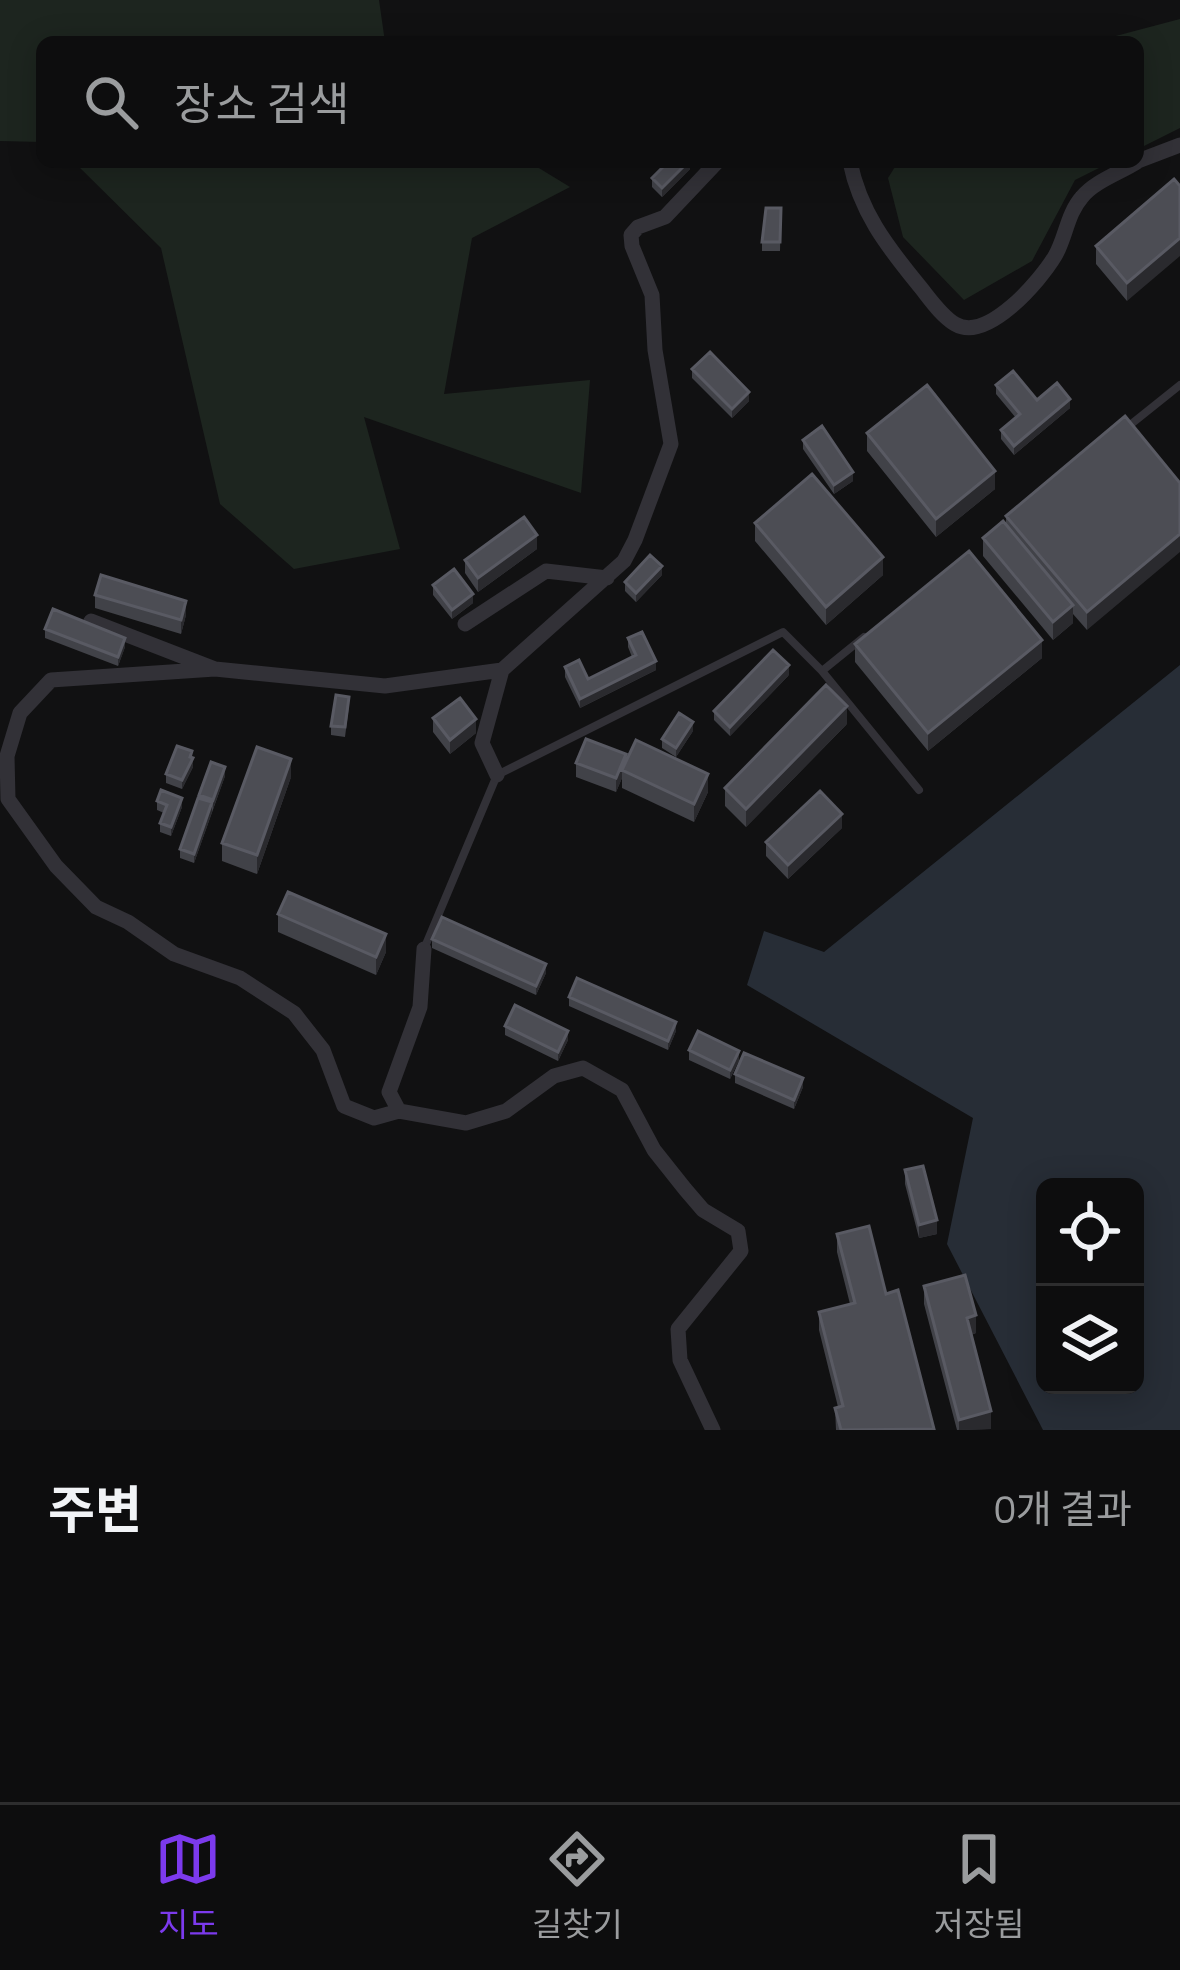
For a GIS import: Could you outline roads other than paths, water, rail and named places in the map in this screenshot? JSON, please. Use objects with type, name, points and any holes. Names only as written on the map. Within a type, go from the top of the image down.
[{"type":"street","points":[[1144,159],[1180,145]]},
{"type":"street","points":[[711,168],[665,217],[638,227],[631,235],[652,295],[655,350],[670,444],[635,540],[624,561],[607,578],[502,670],[385,686],[215,669],[51,680],[20,713],[7,756],[8,799],[56,866],[96,907],[174,953],[240,978],[294,1012],[323,1050],[344,1106],[374,1118],[399,1111],[466,1124],[506,1111],[554,1076],[583,1068],[622,1090],[654,1150],[685,1190],[703,1210],[739,1231],[741,1251],[678,1329],[676,1345],[712,1430]]},
{"type":"street","points":[[851,168],[856,192],[891,252],[954,324],[972,329],[981,328],[1010,307],[1053,259],[1085,192],[1127,168]]},
{"type":"street","points":[[465,625],[546,572],[607,578]]},
{"type":"street","points":[[92,621],[215,669]]},
{"type":"street","points":[[497,775],[482,743],[502,670]]},
{"type":"street","points":[[399,1111],[389,1092],[420,1006],[424,950]]},
{"type":"lane","points":[[1108,442],[1180,385]]},
{"type":"lane","points":[[822,671],[875,628]]},
{"type":"lane","points":[[424,950],[497,775],[783,632],[822,671],[919,790]]}]
